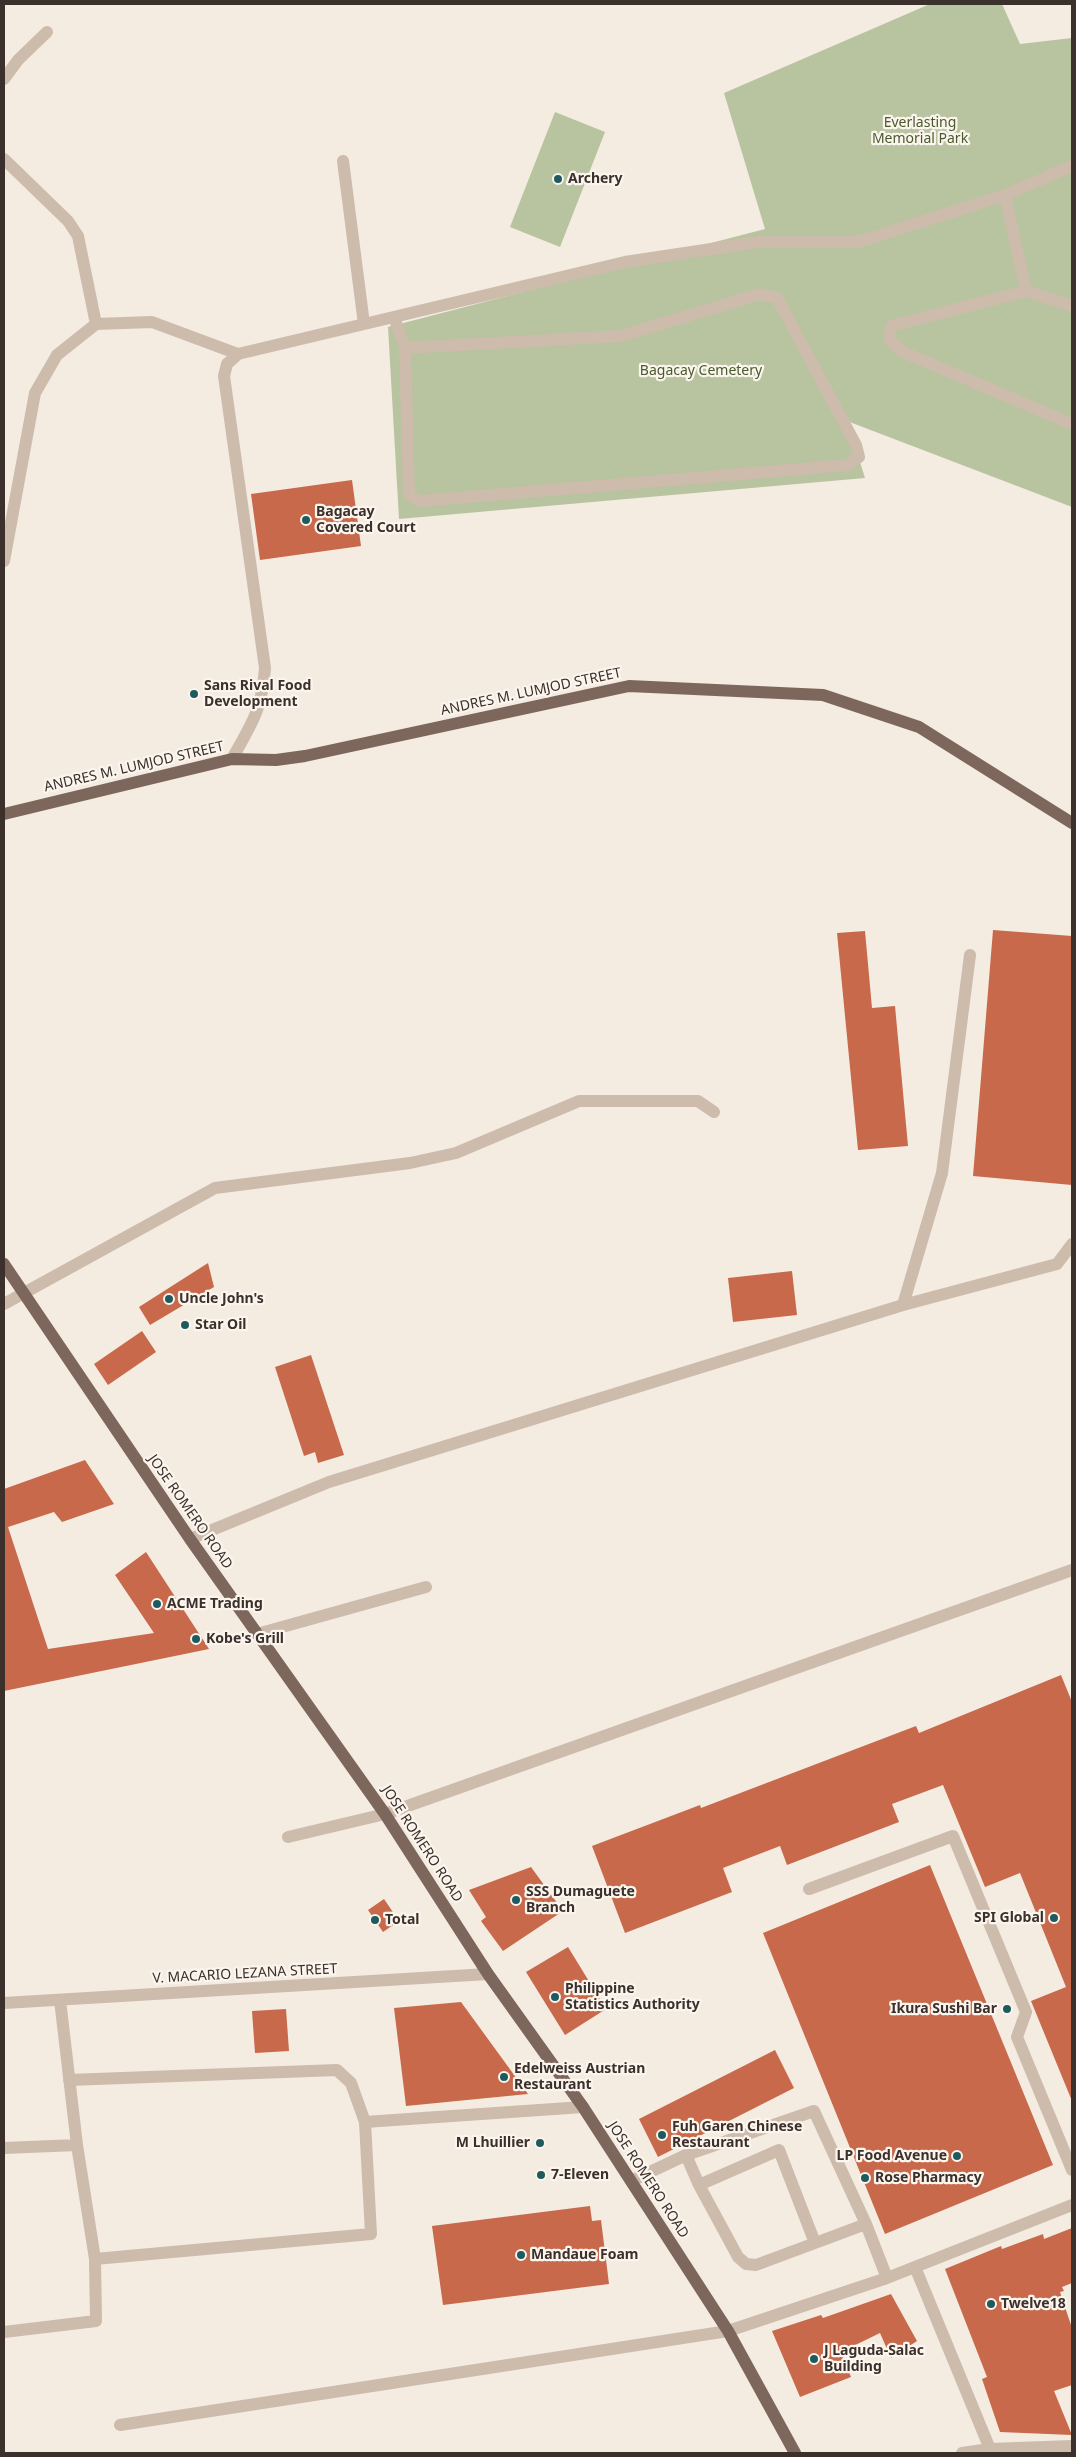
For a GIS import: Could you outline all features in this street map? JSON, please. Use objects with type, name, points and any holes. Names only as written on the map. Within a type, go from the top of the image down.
[{"type":"main road","name":"ANDRES M. LUMJOD STREET","points":[[4,814],[171,772],[232,759],[276,760],[305,756],[630,686],[823,696],[919,728],[1072,823]]},
{"type":"main road","name":"JOSE ROMERO ROAD","points":[[4,1264],[190,1539],[385,1814],[488,1974],[583,2107],[728,2331],[795,2453]]},
{"type":"street","points":[[4,79],[18,60],[47,32]]},
{"type":"street","points":[[4,159],[68,221],[78,236],[96,324]]},
{"type":"street","points":[[343,161],[364,324]]},
{"type":"street","points":[[232,759],[258,712],[263,692],[265,668],[224,376],[227,364],[238,354],[625,262],[758,242],[858,242],[1005,195],[1072,166]]},
{"type":"street","points":[[1005,195],[1026,291]]},
{"type":"street","points":[[1072,306],[1026,291],[891,326],[889,339],[901,351],[1072,424]]},
{"type":"street","points":[[394,317],[405,348],[409,495],[420,501],[848,465],[859,457],[856,444],[777,298],[760,294],[621,336],[405,348]]},
{"type":"street","points":[[4,561],[35,393],[57,355],[96,324],[152,322],[238,354]]},
{"type":"street","points":[[903,1305],[942,1173],[970,955]]},
{"type":"street","points":[[4,1304],[215,1188],[410,1162],[456,1153],[579,1101],[698,1101],[714,1112]]},
{"type":"street","points":[[190,1539],[329,1482],[903,1305],[1057,1264],[1072,1244]]},
{"type":"street","points":[[288,1836],[385,1814],[1072,1570]]},
{"type":"street","points":[[257,1634],[426,1587]]},
{"type":"street","points":[[808,1889],[954,1836],[1026,2012],[1017,2036],[1072,2170]]},
{"type":"street","name":"V. MACARIO LEZANA STREET","points":[[4,2004],[488,1974]]},
{"type":"street","points":[[4,2332],[96,2321],[95,2259],[77,2145],[60,2000]]},
{"type":"street","points":[[69,2080],[337,2070],[351,2083],[365,2122],[371,2234],[95,2259]]},
{"type":"street","points":[[365,2122],[583,2107]]},
{"type":"street","points":[[632,2181],[686,2155],[814,2111],[866,2224],[887,2278]]},
{"type":"street","points":[[4,2148],[77,2145]]},
{"type":"street","points":[[699,2185],[779,2150],[815,2243]]},
{"type":"street","points":[[686,2155],[699,2185],[738,2257],[746,2264],[756,2265],[778,2259],[866,2224]]},
{"type":"street","points":[[120,2425],[728,2331],[887,2278],[1072,2205]]},
{"type":"street","points":[[915,2267],[990,2449]]},
{"type":"street","points":[[962,2453],[990,2449],[1030,2451],[1072,2446]]},
{"type":"green space","points":[[930,4],[1002,4],[1020,44],[1072,38],[1072,507],[847,421],[865,478],[399,519],[388,327],[765,229],[724,93]]},
{"type":"green space","name":"Archery","points":[[555,112],[605,132],[560,247],[510,227]]},
{"type":"building","name":"Bagacay Covered Court","points":[[352,480],[361,546],[260,560],[251,494]]},
{"type":"building","points":[[993,930],[1072,936],[1072,1185],[973,1176]]},
{"type":"building","points":[[865,931],[872,1008],[895,1006],[908,1146],[858,1150],[837,933]]},
{"type":"building","points":[[208,1263],[214,1287],[150,1325],[139,1307]]},
{"type":"building","points":[[792,1271],[797,1315],[733,1322],[728,1278]]},
{"type":"building","points":[[142,1331],[156,1352],[108,1385],[94,1364]]},
{"type":"building","points":[[311,1355],[344,1455],[318,1463],[315,1452],[304,1456],[275,1367]]},
{"type":"building","name":"ACME Trading","points":[[85,1460],[114,1504],[62,1522],[54,1512],[8,1527],[48,1649],[154,1633],[115,1575],[146,1552],[209,1649],[4,1691],[4,1489]]},
{"type":"building","points":[[1061,1675],[1072,1702],[1072,2101],[1031,2001],[1066,1987],[1020,1873],[985,1887],[943,1785],[892,1804],[899,1822],[787,1865],[780,1846],[723,1868],[732,1892],[625,1933],[592,1846],[700,1805],[701,1808],[916,1726],[919,1733]]},
{"type":"building","points":[[930,1865],[1053,2165],[885,2234],[763,1933]]},
{"type":"building","name":"SSS Dumaguete Branch","points":[[531,1867],[563,1911],[503,1951],[481,1921],[486,1917],[469,1890]]},
{"type":"building","points":[[384,1899],[399,1921],[383,1932],[368,1910]]},
{"type":"building","points":[[568,1947],[606,2009],[565,2035],[526,1972]]},
{"type":"building","points":[[461,2002],[528,2094],[406,2106],[394,2008]]},
{"type":"building","points":[[286,2009],[289,2051],[255,2053],[252,2011]]},
{"type":"building","points":[[775,2050],[794,2088],[658,2157],[639,2119]]},
{"type":"building","name":"Mandaue Foam","points":[[590,2206],[592,2221],[601,2220],[609,2284],[443,2305],[432,2226]]},
{"type":"building","points":[[1072,2228],[1072,2283],[1062,2287],[1064,2291],[1060,2292],[1072,2328],[1072,2385],[1054,2391],[1072,2435],[1000,2432],[982,2379],[987,2377],[945,2269],[1001,2246],[1002,2249],[1043,2234],[1044,2239]]},
{"type":"building","points":[[891,2294],[917,2341],[891,2358],[880,2333],[841,2352],[851,2377],[800,2397],[772,2331],[821,2315],[823,2318]]},
{"type":"place","name":"Archery","points":[[558,179]]},
{"type":"place","name":"Bagacay Covered Court","points":[[306,520]]},
{"type":"place","name":"Sans Rival Food Development","points":[[194,694]]},
{"type":"place","name":"Uncle John's","points":[[169,1299]]},
{"type":"place","name":"Star Oil","points":[[185,1325]]},
{"type":"place","name":"ACME Trading","points":[[157,1604]]},
{"type":"place","name":"Kobe's Grill","points":[[196,1639]]},
{"type":"place","name":"SSS Dumaguete Branch","points":[[516,1900]]},
{"type":"place","name":"SPI Global","points":[[1054,1918]]},
{"type":"place","name":"Total","points":[[375,1920]]},
{"type":"place","name":"Philippine Statistics Authority","points":[[555,1997]]},
{"type":"place","name":"Ikura Sushi Bar","points":[[1007,2009]]},
{"type":"place","name":"Edelweiss Austrian Restaurant","points":[[504,2077]]},
{"type":"place","name":"Fuh Garen Chinese Restaurant","points":[[662,2135]]},
{"type":"place","name":"M Lhuillier","points":[[540,2143]]},
{"type":"place","name":"LP Food Avenue","points":[[957,2156]]},
{"type":"place","name":"7-Eleven","points":[[541,2175]]},
{"type":"place","name":"Rose Pharmacy","points":[[865,2178]]},
{"type":"place","name":"Mandaue Foam","points":[[521,2255]]},
{"type":"place","name":"Twelve18","points":[[991,2304]]},
{"type":"place","name":"J Laguda-Salac Building","points":[[814,2359]]},
{"type":"park label","name":"Everlasting Memorial Park","points":[[920,132]]},
{"type":"park label","name":"Bagacay Cemetery","points":[[701,371]]}]
